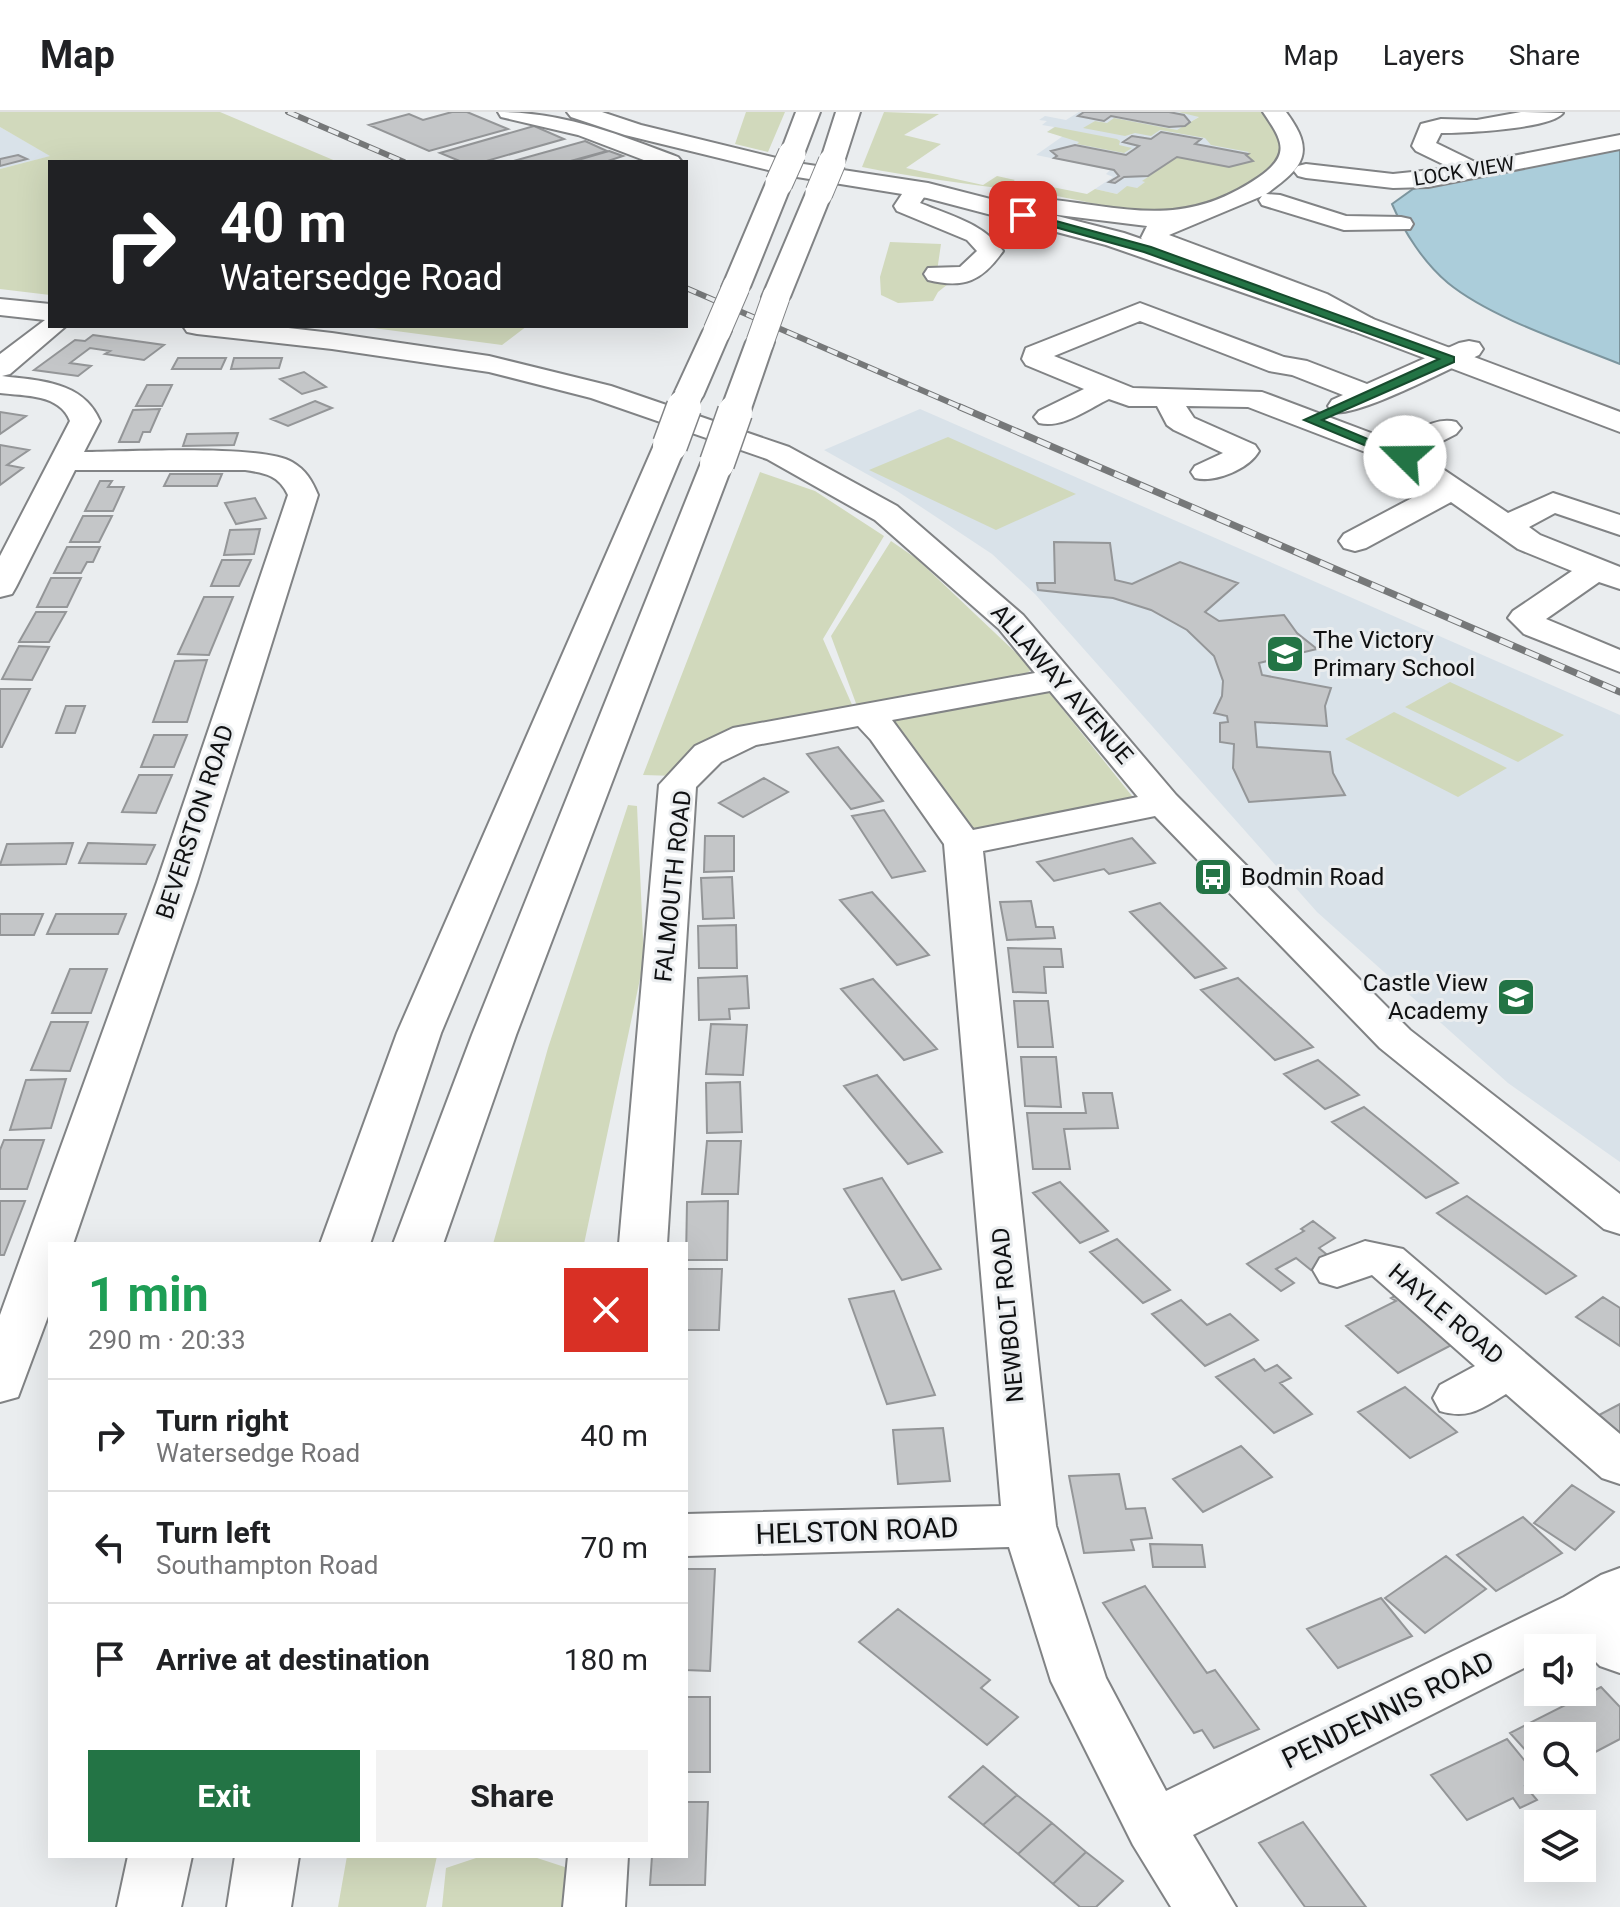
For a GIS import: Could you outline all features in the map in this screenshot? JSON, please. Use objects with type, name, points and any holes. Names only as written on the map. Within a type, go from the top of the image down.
[{"type":"main road","points":[[579,112],[617,119]]},
{"type":"main road","points":[[594,112],[617,119],[672,150],[717,151],[797,170],[922,190],[1115,239],[1363,325],[1459,354]]},
{"type":"main road","points":[[346,1242],[419,1033],[670,445],[808,112]]},
{"type":"main road","points":[[419,1242],[494,1035],[717,463],[776,297],[832,162],[848,112]]},
{"type":"main road","points":[[922,190],[968,193],[1172,233],[1304,282],[1459,354],[1620,423]]},
{"type":"main road","points":[[149,1907],[160,1858]]},
{"type":"main road","points":[[259,1907],[267,1858]]},
{"type":"street","points":[[509,112],[672,150]]},
{"type":"street","points":[[1172,233],[1252,192],[1287,166],[1295,142],[1290,129],[1274,112]]},
{"type":"street","points":[[1115,239],[1172,233],[1271,200],[1289,188],[1306,171],[1314,154],[1314,140],[1294,112]]},
{"type":"street","points":[[1475,171],[1424,146],[1432,119],[1477,127],[1552,113]]},
{"type":"street","name":"LOCK VIEW","points":[[1306,171],[1393,181],[1428,180],[1620,142]]},
{"type":"street","points":[[688,163],[717,151]]},
{"type":"street","points":[[922,190],[906,206],[976,235],[990,251],[981,267],[969,276],[937,274]]},
{"type":"street","points":[[1271,200],[1340,223],[1401,224]]},
{"type":"street","points":[[1172,233],[1363,325]]},
{"type":"street","points":[[0,307],[48,312]]},
{"type":"street","points":[[1369,395],[1297,367],[1279,365],[1140,311],[1036,354],[1036,359],[1129,397],[1252,398],[1311,420],[1395,454],[1529,542],[1608,574]]},
{"type":"street","points":[[0,368],[50,328]]},
{"type":"street","name":"ALLAWAY AVENUE","points":[[215,328],[489,364],[601,392],[778,453],[886,513],[996,607],[1163,803],[1395,1039],[1620,1218]]},
{"type":"street","points":[[1311,420],[1459,354]]},
{"type":"street","points":[[0,384],[53,392],[83,410],[85,421],[67,461],[15,527],[0,587]]},
{"type":"street","points":[[1049,417],[1109,388]]},
{"type":"street","points":[[1167,397],[1177,419],[1184,424],[1244,451],[1242,455],[1206,472]]},
{"type":"street","points":[[1395,454],[1446,428]]},
{"type":"street","name":"BEVERSTON ROAD","points":[[50,1242],[177,882],[303,495],[296,480],[280,467],[245,461],[67,461]]},
{"type":"street","points":[[1355,541],[1451,490]]},
{"type":"street","points":[[1506,527],[1553,502],[1620,526]]},
{"type":"street","points":[[1608,574],[1525,618],[1536,627],[1620,662]]},
{"type":"street","name":"FALMOUTH ROAD","points":[[643,1242],[678,785],[708,754],[746,736],[840,716],[867,715],[1059,679]]},
{"type":"street","name":"NEWBOLT ROAD","points":[[867,715],[884,732],[963,844],[1029,1526],[1079,1681],[1154,1826],[1205,1907]]},
{"type":"street","points":[[963,844],[1163,803]]},
{"type":"street","name":"BEVERSTON ROAD","points":[[0,1384],[48,1248]]},
{"type":"street","name":"HAYLE ROAD","points":[[1337,1270],[1365,1257],[1386,1261],[1620,1464]]},
{"type":"street","name":"HAYLE ROAD","points":[[1458,1398],[1510,1369]]},
{"type":"street","name":"HELSTON ROAD","points":[[688,1535],[1029,1526]]},
{"type":"street","name":"PENDENNIS ROAD","points":[[1154,1826],[1608,1618]]},
{"type":"street","points":[[594,1907],[598,1858]]},
{"type":"shaded area","points":[[1079,112],[1178,112],[1200,116],[1186,125],[1240,138],[1251,154],[1231,169],[1179,159],[1137,188],[1117,194],[1095,189],[1113,177],[1106,174],[1110,170],[1036,155],[1063,136],[1047,132],[1054,127],[1042,125],[1047,121],[1039,120],[1045,116],[1066,120]]},
{"type":"shaded area","points":[[0,127],[51,156],[0,169]]},
{"type":"shaded area","name":"The Victory Primary School","points":[[920,409],[1620,715],[1620,1162],[1508,1083],[1317,912],[1035,594],[992,554],[897,491],[824,450]]},
{"type":"green space","points":[[0,112],[220,112],[333,160],[48,160],[48,295],[0,289],[0,169],[50,156],[0,127]]},
{"type":"green space","points":[[746,112],[785,112],[768,152],[735,144]]},
{"type":"green space","points":[[884,112],[939,114],[904,135],[941,144],[906,168],[983,185],[997,176],[1015,180],[1008,185],[1045,192],[1052,187],[1087,194],[1095,189],[1117,194],[1127,186],[1137,188],[1145,182],[1142,181],[1177,157],[1229,167],[1249,152],[1211,145],[1205,138],[1160,130],[1151,136],[1135,133],[1125,136],[1083,128],[1095,121],[1107,123],[1114,118],[1177,130],[1199,117],[1178,112],[1263,112],[1277,126],[1283,150],[1267,170],[1233,192],[1180,209],[1132,210],[862,167]]},
{"type":"green space","points":[[1055,127],[1117,139],[1119,145],[1132,148],[1124,153],[1077,144],[1079,142],[1047,132]]},
{"type":"green space","points":[[890,242],[941,244],[936,278],[948,279],[948,284],[933,301],[898,303],[881,295],[880,277]]},
{"type":"green space","points":[[373,328],[524,328],[502,345]]},
{"type":"green space","points":[[948,437],[1076,494],[996,530],[869,470]]},
{"type":"green space","points":[[760,472],[815,491],[884,536],[823,639],[853,707],[676,776],[643,775]]},
{"type":"green space","points":[[891,541],[917,559],[1033,669],[1019,678],[857,706],[831,636]]},
{"type":"green space","points":[[1450,682],[1564,735],[1518,762],[1405,707]]},
{"type":"green space","points":[[1044,686],[1136,801],[977,832],[963,827],[886,717]]},
{"type":"green space","points":[[1394,712],[1507,768],[1458,797],[1345,739]]},
{"type":"green space","points":[[628,805],[637,806],[644,960],[584,1242],[494,1242],[548,1048]]},
{"type":"green space","points":[[347,1858],[437,1858],[426,1907],[338,1907]]},
{"type":"green space","points":[[476,1858],[537,1858],[583,1873],[580,1907],[442,1907],[446,1868]]},
{"type":"water","points":[[1620,145],[1620,364],[1531,329],[1466,296],[1439,275],[1423,257],[1392,204],[1413,189],[1499,168]]},
{"type":"building","points":[[452,112],[467,112],[508,129],[429,151],[369,125],[409,114],[423,120]]},
{"type":"building","points":[[1084,112],[1169,112],[1184,115],[1190,122],[1185,126],[1169,127],[1111,116],[1104,121],[1078,116]]},
{"type":"building","points":[[534,126],[564,139],[490,160],[457,160],[440,153]]},
{"type":"building","points":[[1161,132],[1201,139],[1195,144],[1248,154],[1253,161],[1229,167],[1177,157],[1148,176],[1124,177],[1115,183],[1109,182],[1119,176],[1114,170],[1054,158],[1057,156],[1051,151],[1075,145],[1126,155],[1139,146],[1123,142],[1132,136],[1151,139]]},
{"type":"building","points":[[585,141],[607,151],[574,160],[517,160]]},
{"type":"building","points":[[609,151],[623,156],[611,160],[578,160]]},
{"type":"building","points":[[18,155],[27,159],[0,166],[0,159]]},
{"type":"building","points":[[93,335],[164,345],[144,360],[105,354],[110,351],[90,348],[70,363],[91,366],[78,376],[34,370],[75,340],[85,341]]},
{"type":"building","points":[[178,358],[226,358],[221,369],[172,369]]},
{"type":"building","points":[[234,358],[282,358],[279,368],[231,369]]},
{"type":"building","points":[[304,372],[326,387],[302,394],[280,379]]},
{"type":"building","points":[[147,385],[172,385],[162,406],[136,406]]},
{"type":"building","points":[[315,401],[332,408],[288,426],[271,419]]},
{"type":"building","points":[[160,409],[150,432],[143,432],[139,442],[119,442],[133,410]]},
{"type":"building","points":[[0,412],[26,416],[0,434]]},
{"type":"building","points":[[238,433],[234,445],[183,446],[187,434]]},
{"type":"building","points":[[0,445],[29,450],[7,465],[23,468],[0,485]]},
{"type":"building","points":[[170,474],[222,474],[217,486],[164,486]]},
{"type":"building","points":[[100,481],[112,481],[108,487],[124,487],[113,511],[85,511]]},
{"type":"building","points":[[255,498],[266,518],[236,524],[225,503]]},
{"type":"building","points":[[83,516],[112,516],[99,542],[70,542]]},
{"type":"building","points":[[260,529],[254,554],[224,555],[230,530]]},
{"type":"building","points":[[1054,542],[1110,543],[1115,580],[1132,584],[1180,562],[1238,583],[1205,612],[1219,621],[1284,615],[1297,633],[1317,649],[1259,663],[1262,675],[1331,688],[1325,706],[1327,726],[1255,722],[1257,747],[1330,752],[1333,773],[1345,795],[1249,802],[1233,768],[1234,744],[1220,742],[1220,723],[1228,722],[1227,716],[1214,713],[1222,696],[1223,681],[1214,656],[1187,630],[1151,610],[1113,598],[1038,590],[1037,583],[1055,583]]},
{"type":"building","points":[[67,547],[100,547],[93,562],[87,562],[81,573],[54,573]]},
{"type":"building","points":[[222,560],[251,560],[239,586],[211,586]]},
{"type":"building","points":[[51,578],[81,578],[67,607],[37,607]]},
{"type":"building","points":[[204,597],[233,597],[209,655],[178,654]]},
{"type":"building","points":[[36,612],[66,612],[49,642],[19,642]]},
{"type":"building","points":[[19,646],[49,647],[32,680],[2,679]]},
{"type":"building","points":[[207,660],[187,722],[153,722],[175,661]]},
{"type":"building","points":[[0,689],[30,689],[2,747],[0,747]]},
{"type":"building","points":[[66,706],[85,706],[75,733],[56,733]]},
{"type":"building","points":[[154,735],[187,735],[174,767],[141,767]]},
{"type":"building","points":[[838,747],[883,801],[851,809],[807,754]]},
{"type":"building","points":[[139,775],[172,775],[156,813],[122,812]]},
{"type":"building","points":[[764,778],[788,792],[743,817],[719,803]]},
{"type":"building","points":[[884,810],[925,871],[892,878],[852,816]]},
{"type":"building","points":[[705,836],[734,836],[734,871],[704,872]]},
{"type":"building","points":[[1132,838],[1155,863],[1109,874],[1104,869],[1054,881],[1037,862]]},
{"type":"building","points":[[73,843],[66,864],[0,865],[7,844]]},
{"type":"building","points":[[88,843],[155,845],[146,864],[79,863]]},
{"type":"building","points":[[732,877],[734,918],[703,919],[701,878]]},
{"type":"building","points":[[872,892],[929,955],[897,965],[840,900]]},
{"type":"building","points":[[1031,901],[1036,927],[1053,927],[1055,938],[1007,940],[1000,902]]},
{"type":"building","points":[[1160,903],[1226,968],[1195,978],[1130,912]]},
{"type":"building","points":[[0,914],[43,914],[34,935],[0,935]]},
{"type":"building","points":[[56,914],[126,914],[118,934],[47,934]]},
{"type":"building","points":[[736,925],[737,968],[699,968],[698,926]]},
{"type":"building","points":[[1008,948],[1061,949],[1063,967],[1044,967],[1046,993],[1013,992]]},
{"type":"building","points":[[70,969],[107,969],[91,1013],[52,1013]]},
{"type":"building","points":[[747,976],[749,1008],[729,1009],[730,1019],[699,1020],[698,978]]},
{"type":"building","points":[[1238,978],[1313,1047],[1275,1060],[1201,990]]},
{"type":"building","points":[[873,979],[937,1049],[904,1060],[841,989]]},
{"type":"building","points":[[1014,1001],[1048,1001],[1053,1047],[1018,1047]]},
{"type":"building","points":[[51,1022],[88,1022],[70,1071],[31,1070]]},
{"type":"building","points":[[711,1024],[747,1025],[743,1075],[706,1074]]},
{"type":"building","points":[[1021,1057],[1056,1057],[1061,1107],[1025,1106]]},
{"type":"building","points":[[1318,1060],[1359,1095],[1325,1109],[1284,1074]]},
{"type":"building","points":[[877,1075],[942,1152],[908,1164],[844,1086]]},
{"type":"building","points":[[66,1079],[51,1128],[10,1130],[26,1080]]},
{"type":"building","points":[[740,1082],[742,1132],[707,1133],[706,1083]]},
{"type":"building","points":[[1083,1093],[1112,1093],[1118,1128],[1064,1129],[1070,1169],[1033,1169],[1027,1113],[1086,1113]]},
{"type":"building","points":[[1364,1107],[1458,1183],[1426,1198],[1332,1122]]},
{"type":"building","points":[[4,1140],[44,1140],[27,1189],[0,1189],[0,1150]]},
{"type":"building","points":[[707,1141],[741,1141],[738,1194],[702,1194]]},
{"type":"building","points":[[882,1178],[941,1269],[902,1280],[844,1189]]},
{"type":"building","points":[[1060,1182],[1108,1231],[1080,1243],[1033,1193]]},
{"type":"building","points":[[1467,1196],[1576,1276],[1546,1294],[1437,1213]]},
{"type":"building","points":[[0,1201],[25,1201],[4,1255],[0,1255]]},
{"type":"building","points":[[728,1201],[727,1260],[688,1260],[687,1202]]},
{"type":"building","points":[[1313,1221],[1335,1238],[1319,1248],[1331,1258],[1311,1270],[1296,1258],[1276,1269],[1294,1283],[1281,1291],[1247,1264],[1304,1231],[1301,1229]]},
{"type":"building","points":[[1117,1239],[1170,1290],[1143,1303],[1090,1252]]},
{"type":"building","points":[[688,1269],[722,1269],[719,1330],[688,1330]]},
{"type":"building","points":[[1407,1290],[1463,1339],[1398,1373],[1346,1326],[1396,1301],[1391,1298]]},
{"type":"building","points":[[894,1291],[935,1395],[887,1404],[849,1299]]},
{"type":"building","points":[[1603,1297],[1620,1308],[1620,1346],[1576,1317]]},
{"type":"building","points":[[1181,1300],[1207,1325],[1230,1314],[1258,1340],[1205,1366],[1152,1314]]},
{"type":"building","points":[[1254,1359],[1265,1371],[1277,1365],[1291,1378],[1280,1383],[1312,1414],[1274,1433],[1216,1377]]},
{"type":"building","points":[[1405,1387],[1457,1432],[1410,1458],[1358,1412]]},
{"type":"building","points":[[1620,1404],[1620,1435],[1599,1415]]},
{"type":"building","points":[[943,1428],[950,1481],[898,1484],[893,1430]]},
{"type":"building","points":[[1241,1446],[1272,1477],[1203,1512],[1173,1479]]},
{"type":"building","points":[[1119,1474],[1126,1509],[1145,1508],[1152,1538],[1131,1540],[1134,1550],[1084,1553],[1069,1476]]},
{"type":"building","points":[[1572,1485],[1614,1512],[1575,1550],[1534,1523]]},
{"type":"building","points":[[1523,1517],[1562,1553],[1496,1591],[1457,1555]]},
{"type":"building","points":[[1150,1544],[1202,1545],[1205,1567],[1153,1567]]},
{"type":"building","points":[[1446,1556],[1486,1589],[1425,1633],[1385,1598]]},
{"type":"building","points":[[688,1569],[715,1569],[710,1671],[688,1670]]},
{"type":"building","points":[[1145,1586],[1207,1673],[1215,1670],[1259,1729],[1214,1748],[1202,1730],[1194,1733],[1103,1603]]},
{"type":"building","points":[[1381,1598],[1412,1636],[1338,1668],[1307,1629]]},
{"type":"building","points":[[898,1609],[990,1680],[981,1688],[1018,1717],[987,1745],[859,1642]]},
{"type":"building","points":[[1601,1687],[1620,1707],[1620,1739],[1596,1752],[1596,1722],[1532,1722],[1563,1706],[1596,1706],[1596,1690]]},
{"type":"building","points":[[688,1697],[710,1697],[710,1772],[688,1772]]},
{"type":"building","points":[[1524,1726],[1524,1748],[1510,1733]]},
{"type":"building","points":[[1507,1739],[1524,1760],[1524,1794],[1532,1794],[1537,1800],[1520,1808],[1513,1798],[1467,1820],[1431,1775]]},
{"type":"building","points":[[983,1766],[1017,1795],[983,1825],[949,1797]]},
{"type":"building","points":[[1017,1795],[1052,1823],[1018,1854],[983,1825]]},
{"type":"building","points":[[688,1802],[708,1802],[705,1885],[650,1885],[652,1858],[688,1858]]},
{"type":"building","points":[[1303,1822],[1366,1907],[1305,1907],[1259,1843]]},
{"type":"building","points":[[1052,1823],[1086,1852],[1053,1884],[1018,1854]]},
{"type":"building","points":[[1086,1852],[1123,1881],[1096,1907],[1080,1907],[1053,1884]]},
{"type":"railway","points":[[288,112],[399,160]]},
{"type":"railway","points":[[688,289],[965,409]]},
{"type":"railway","points":[[960,407],[1620,692]]},
{"type":"place","name":"The Victory Primary School","points":[[1285,654]]},
{"type":"place","name":"Bodmin Road","points":[[1213,877]]},
{"type":"place","name":"Castle View Academy","points":[[1516,997]]},
{"type":"route","points":[[1023,215],[1115,239],[1214,272],[1449,359],[1311,420],[1405,457]]}]
